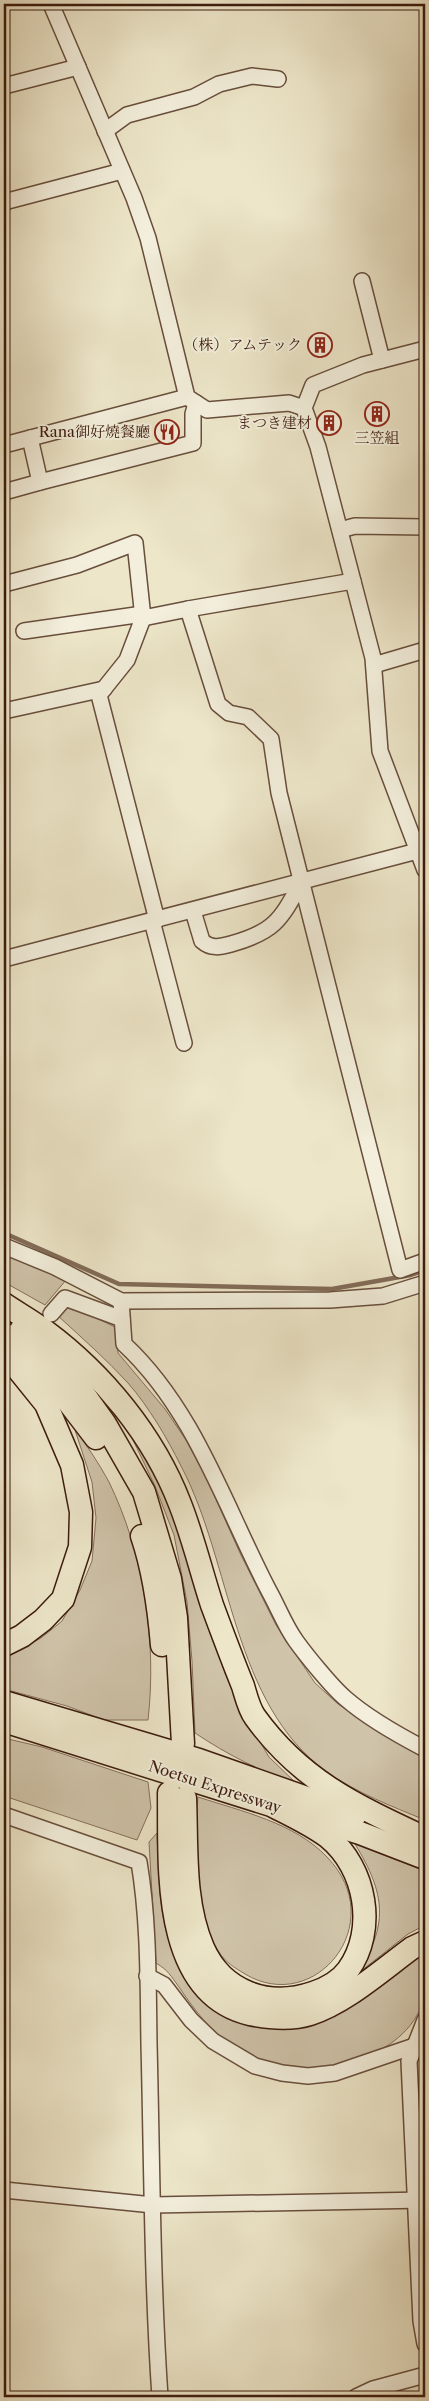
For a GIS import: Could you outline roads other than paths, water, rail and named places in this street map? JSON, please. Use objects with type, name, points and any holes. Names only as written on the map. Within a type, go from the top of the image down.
[{"type":"highway","points":[[4,1304],[45,1330],[104,1384],[129,1414],[158,1456],[180,1504],[224,1638],[254,1716],[286,1753],[316,1780],[355,1806],[425,1838]]},
{"type":"highway","points":[[4,1318],[33,1340],[75,1382],[105,1424],[144,1492],[170,1579],[176,1618],[175,1767],[171,1886],[174,1917],[182,1947],[196,1975],[214,1995],[239,2011],[270,2018],[309,2014],[330,2005],[412,1948],[425,1942]]},
{"type":"highway","points":[[4,1334],[50,1378],[88,1425],[111,1461],[128,1495],[147,1550],[160,1617],[190,1903],[196,1929],[204,1950],[223,1976],[240,1990],[265,1999],[294,1999],[326,1988],[348,1971],[364,1934],[363,1892],[347,1857],[329,1838],[276,1806]]},
{"type":"highway","points":[[4,1352],[46,1404],[72,1465],[81,1512],[80,1547],[64,1599],[43,1620],[22,1636],[4,1645]]},
{"type":"highway","name":"Noetsu Expressway","points":[[4,1702],[276,1806],[360,1833],[425,1858]]},
{"type":"highway","name":"Noetsu Expressway","points":[[4,1720],[425,1838]]},
{"type":"street","points":[[4,492],[193,443],[191,400],[148,238],[122,170],[51,4]]},
{"type":"street","points":[[4,86],[78,67]]},
{"type":"street","points":[[105,131],[127,115],[194,97],[219,84],[252,76],[278,79]]},
{"type":"street","points":[[4,202],[122,170]]},
{"type":"street","points":[[362,280],[382,360]]},
{"type":"street","points":[[425,349],[363,364],[313,385],[304,408],[318,447],[374,665],[380,751],[421,851],[425,870]]},
{"type":"street","points":[[4,445],[191,400],[207,410],[289,403],[304,408]]},
{"type":"street","points":[[30,438],[40,482]]},
{"type":"street","points":[[340,530],[355,526],[425,527]]},
{"type":"street","points":[[4,584],[76,565],[135,543],[143,616],[127,660],[99,695],[184,1043]]},
{"type":"street","points":[[24,631],[143,616],[353,581]]},
{"type":"street","points":[[188,609],[218,704],[229,713],[248,717],[271,738],[279,793],[400,1270],[425,1261]]},
{"type":"street","points":[[374,665],[425,650]]},
{"type":"street","points":[[4,711],[104,689]]},
{"type":"street","points":[[4,958],[155,921],[421,851]]},
{"type":"street","points":[[193,911],[202,941],[212,947],[223,946],[255,937],[272,926],[287,909],[301,883]]},
{"type":"street","points":[[4,1246],[55,1267],[121,1300],[330,1300],[384,1296],[425,1283]]},
{"type":"street","points":[[51,1314],[65,1298],[122,1319]]},
{"type":"street","points":[[121,1300],[124,1344],[147,1365],[190,1429],[214,1474],[249,1552],[296,1641],[345,1698],[399,1735],[425,1749]]},
{"type":"street","points":[[4,1815],[139,1862],[143,1887],[147,1976],[154,2205],[154,2310],[160,2397]]},
{"type":"street","points":[[147,1976],[164,1985],[192,2020],[213,2041],[255,2066],[282,2073],[308,2076],[335,2073],[420,2044]]},
{"type":"street","points":[[425,2020],[420,2044],[409,2061],[420,2200],[421,2321],[425,2344]]},
{"type":"street","points":[[4,2190],[154,2205],[420,2200]]},
{"type":"street","points":[[356,2397],[373,2389],[425,2375]]},
{"type":"waterway","points":[[4,1233],[119,1284],[332,1289],[411,1275],[425,1270]]},
{"type":"place","name":"（株）アムテック","points":[[320,345]]},
{"type":"place","name":"三笠組","points":[[377,414]]},
{"type":"place","name":"まつき建材","points":[[329,423]]},
{"type":"place","name":"Rana御好燒餐廳","points":[[167,432]]}]
